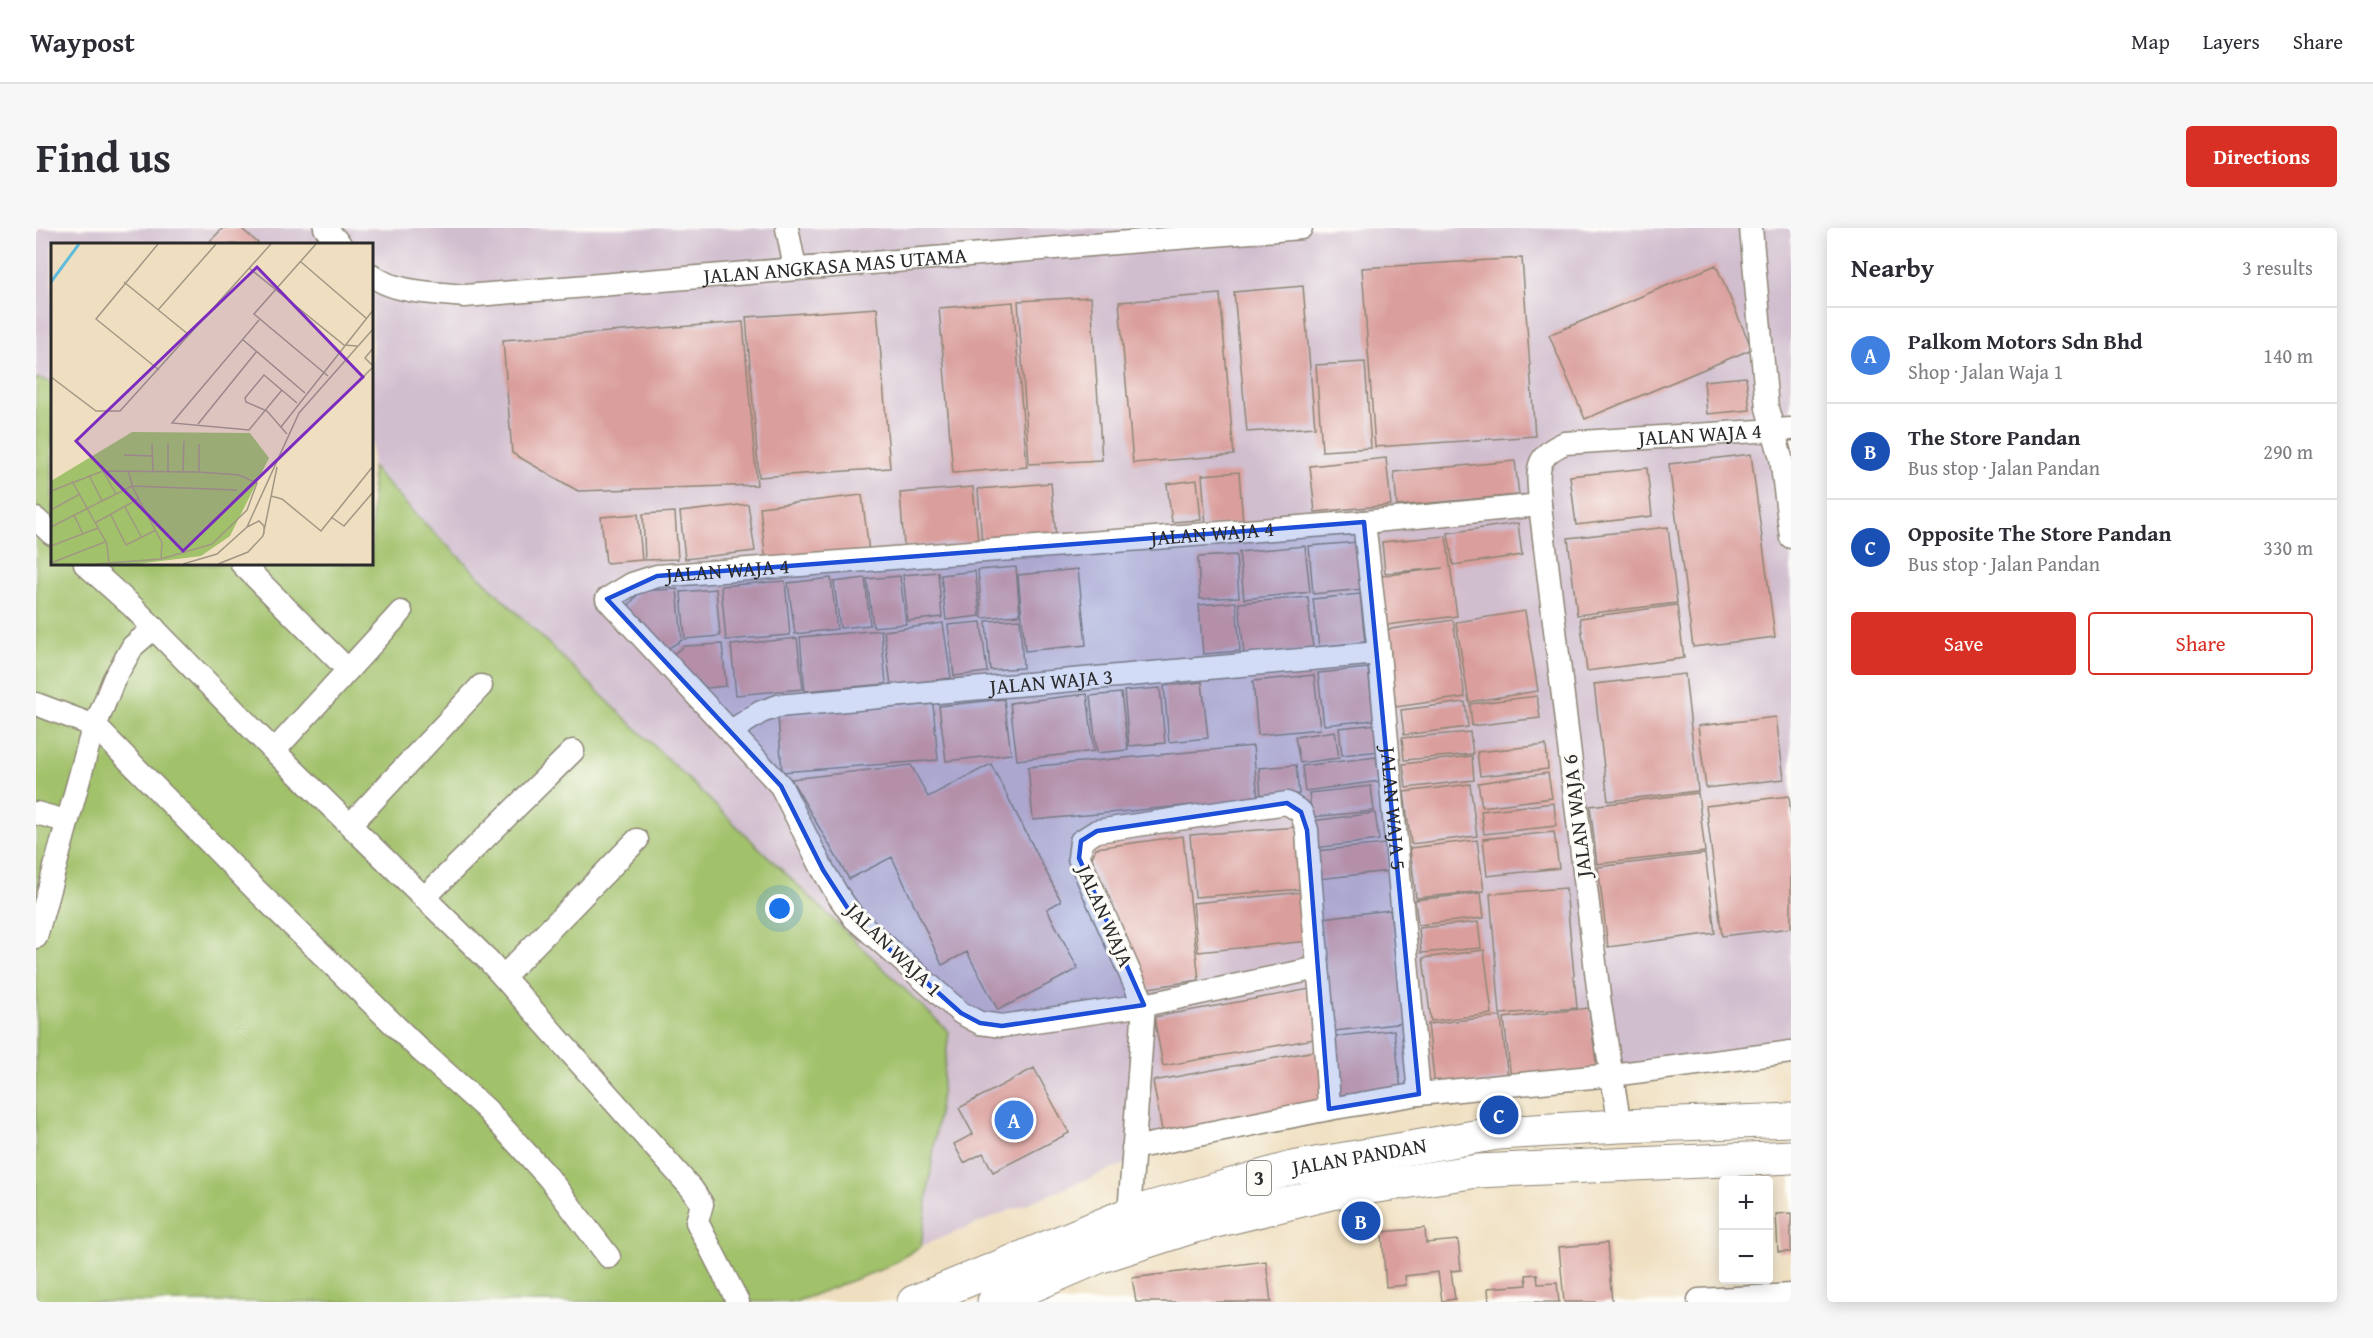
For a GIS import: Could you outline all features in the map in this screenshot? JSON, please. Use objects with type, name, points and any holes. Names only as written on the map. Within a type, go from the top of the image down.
[{"type":"highway","name":"JALAN PANDAN","points":[[915,1302],[1129,1214],[1292,1168],[1498,1133],[1791,1120]]},
{"type":"highway","name":"JALAN PANDAN","points":[[994,1302],[1098,1257],[1180,1230],[1331,1193],[1478,1171],[1791,1157]]},
{"type":"street","points":[[325,228],[339,243]]},
{"type":"street","points":[[788,228],[795,268]]},
{"type":"street","name":"JALAN ANGKASA MAS UTAMA","points":[[374,276],[402,288],[465,296],[795,268],[1115,236],[1301,228]]},
{"type":"street","points":[[1751,228],[1767,408],[1782,429],[1781,458],[1791,537]]},
{"type":"street","name":"JALAN WAJA 4","points":[[607,599],[632,584],[657,576],[1364,522],[1540,506],[1539,466],[1548,450],[1565,443],[1782,429]]},
{"type":"street","name":"JALAN WAJA 6","points":[[1540,506],[1598,992],[1620,1126]]},
{"type":"street","points":[[36,519],[51,533]]},
{"type":"street","name":"JALAN WAJA 5","points":[[1364,522],[1379,653],[1419,1094]]},
{"type":"street","points":[[87,566],[154,628],[274,750],[504,976],[692,1189],[702,1203],[697,1222],[738,1302]]},
{"type":"street","points":[[244,566],[348,670]]},
{"type":"street","name":"JALAN WAJA 1","points":[[607,599],[781,786],[823,870],[854,918],[961,1013],[980,1023],[1002,1026],[1144,1005],[1318,968]]},
{"type":"street","points":[[274,750],[402,612]]},
{"type":"street","points":[[36,937],[66,821],[95,726],[114,679],[133,646],[154,628]]},
{"type":"street","name":"JALAN WAJA 3","points":[[731,731],[761,712],[778,706],[1379,653]]},
{"type":"street","points":[[350,825],[482,686]]},
{"type":"street","points":[[36,704],[95,726],[255,889],[419,1048],[486,1109],[548,1177],[609,1257]]},
{"type":"street","points":[[424,898],[573,750]]},
{"type":"street","name":"JALAN WAJA","points":[[1129,1214],[1144,1005],[1079,858],[1081,841],[1097,831],[1287,803],[1301,812],[1307,830],[1318,968]]},
{"type":"street","points":[[36,813],[66,821]]},
{"type":"street","points":[[504,976],[637,840]]},
{"type":"street","points":[[1318,968],[1326,1041],[1329,1109]]},
{"type":"street","points":[[1133,1148],[1329,1109],[1419,1094],[1612,1075],[1791,1052]]},
{"type":"street","points":[[1700,1300],[1791,1294]]},
{"type":"highlighted area","points":[[1364,522],[1419,1094],[1329,1109],[1307,830],[1301,812],[1287,803],[1097,831],[1081,841],[1079,858],[1144,1005],[1002,1026],[980,1023],[961,1013],[854,918],[823,870],[781,786],[607,599],[657,576]]},
{"type":"shaded area","points":[[36,228],[1791,228],[1791,1050],[1364,1108],[1155,1152],[921,1246],[949,1032],[414,513],[374,469],[374,243],[51,243],[51,382],[36,378]]},
{"type":"green space","points":[[36,378],[51,382],[51,566],[374,566],[374,469],[414,513],[949,1032],[921,1246],[888,1267],[795,1302],[36,1302]]},
{"type":"building","points":[[223,228],[241,228],[258,243],[208,243]]},
{"type":"building","points":[[1522,258],[1535,436],[1375,447],[1362,268]]},
{"type":"building","points":[[1716,265],[1752,349],[1585,419],[1549,335]]},
{"type":"building","points":[[1303,286],[1315,427],[1247,432],[1234,292]]},
{"type":"building","points":[[1220,294],[1234,455],[1133,463],[1119,302]]},
{"type":"building","points":[[1091,297],[1102,460],[1029,464],[1018,301]]},
{"type":"building","points":[[1013,302],[1027,467],[953,473],[939,308]]},
{"type":"building","points":[[877,308],[890,468],[759,477],[746,317]]},
{"type":"building","points":[[743,322],[757,485],[578,491],[512,453],[503,340]]},
{"type":"building","points":[[1365,362],[1371,448],[1322,451],[1316,365]]},
{"type":"building","points":[[1746,377],[1750,410],[1707,414],[1704,381]]},
{"type":"building","points":[[1751,454],[1775,637],[1693,647],[1669,464]]},
{"type":"building","points":[[1386,458],[1391,505],[1315,512],[1310,466]]},
{"type":"building","points":[[1515,461],[1519,495],[1397,506],[1394,472]]},
{"type":"building","points":[[1647,468],[1652,516],[1576,525],[1570,476]]},
{"type":"building","points":[[1239,472],[1243,523],[1206,526],[1202,475]]},
{"type":"building","points":[[1197,480],[1201,520],[1172,522],[1167,484]]},
{"type":"building","points":[[1051,483],[1056,538],[982,544],[978,489]]},
{"type":"building","points":[[973,487],[978,541],[904,546],[900,493]]},
{"type":"building","points":[[862,495],[869,552],[766,563],[760,507]]},
{"type":"building","points":[[748,504],[755,551],[685,559],[680,512]]},
{"type":"building","points":[[675,512],[678,559],[645,560],[643,514]]},
{"type":"building","points":[[638,514],[642,560],[606,563],[601,517]]},
{"type":"building","points":[[1518,523],[1522,555],[1453,565],[1448,533]]},
{"type":"building","points":[[1668,527],[1677,603],[1577,615],[1568,538]]},
{"type":"building","points":[[1446,536],[1457,616],[1387,625],[1381,576],[1443,568],[1385,573],[1382,542]]},
{"type":"building","points":[[1359,542],[1363,589],[1313,594],[1309,546]]},
{"type":"building","points":[[1305,546],[1310,592],[1244,599],[1239,552]]},
{"type":"building","points":[[1236,555],[1239,597],[1200,599],[1198,557]]},
{"type":"building","points":[[1016,567],[1020,615],[982,618],[978,570]]},
{"type":"building","points":[[1078,569],[1086,645],[1025,651],[1018,575]]},
{"type":"building","points":[[975,571],[980,616],[946,620],[941,575]]},
{"type":"building","points":[[938,572],[942,617],[908,621],[903,575]]},
{"type":"building","points":[[900,576],[906,624],[873,627],[867,579]]},
{"type":"building","points":[[831,578],[837,629],[795,634],[788,583]]},
{"type":"building","points":[[865,578],[870,625],[840,628],[834,582]]},
{"type":"building","points":[[785,581],[790,635],[726,640],[721,586]]},
{"type":"building","points":[[677,589],[682,640],[664,651],[626,609],[640,591]]},
{"type":"building","points":[[716,589],[720,636],[685,639],[681,592]]},
{"type":"building","points":[[1360,594],[1365,642],[1319,647],[1313,599]]},
{"type":"building","points":[[1308,597],[1313,649],[1244,655],[1239,603]]},
{"type":"building","points":[[1236,602],[1240,651],[1203,654],[1199,605]]},
{"type":"building","points":[[1677,605],[1684,658],[1587,671],[1580,618]]},
{"type":"building","points":[[1525,611],[1538,691],[1469,702],[1456,622]]},
{"type":"building","points":[[1020,619],[1023,668],[990,670],[986,621]]},
{"type":"building","points":[[1453,620],[1465,697],[1396,707],[1384,630]]},
{"type":"building","points":[[981,622],[987,672],[954,676],[948,625]]},
{"type":"building","points":[[943,623],[951,678],[891,686],[884,631]]},
{"type":"building","points":[[881,630],[886,684],[805,691],[800,637]]},
{"type":"building","points":[[797,638],[803,689],[736,695],[731,645]]},
{"type":"building","points":[[722,644],[726,686],[707,688],[671,656],[684,646]]},
{"type":"building","points":[[1368,668],[1374,720],[1324,725],[1318,673]]},
{"type":"building","points":[[1685,674],[1698,791],[1608,801],[1594,684]]},
{"type":"building","points":[[1314,675],[1320,729],[1258,735],[1253,681]]},
{"type":"building","points":[[1202,682],[1208,738],[1169,742],[1164,686]]},
{"type":"building","points":[[1160,688],[1165,743],[1129,746],[1124,691]]},
{"type":"building","points":[[1121,693],[1128,750],[1097,753],[1090,696]]},
{"type":"building","points":[[1087,694],[1094,751],[1017,760],[1010,703]]},
{"type":"building","points":[[1537,696],[1540,718],[1472,726],[1470,704]]},
{"type":"building","points":[[1004,699],[1011,754],[946,761],[939,706]]},
{"type":"building","points":[[1465,702],[1468,727],[1404,735],[1401,710]]},
{"type":"building","points":[[933,704],[938,760],[782,772],[778,717]]},
{"type":"building","points":[[1776,717],[1784,779],[1706,788],[1698,726]]},
{"type":"building","points":[[1378,724],[1381,751],[1342,755],[1339,728]]},
{"type":"building","points":[[1335,731],[1339,758],[1300,763],[1295,737]]},
{"type":"building","points":[[1470,732],[1473,754],[1404,760],[1402,738]]},
{"type":"building","points":[[1546,745],[1548,769],[1480,776],[1477,752]]},
{"type":"building","points":[[1253,746],[1258,799],[1033,820],[1028,767]]},
{"type":"building","points":[[1472,756],[1474,780],[1406,788],[1403,764]]},
{"type":"building","points":[[1376,757],[1380,781],[1305,791],[1302,766]]},
{"type":"building","points":[[991,764],[1061,901],[1047,909],[1078,969],[998,1010],[967,952],[942,965],[892,857],[849,879],[791,779],[911,765],[928,797]]},
{"type":"building","points":[[1296,765],[1299,794],[1261,797],[1259,768]]},
{"type":"building","points":[[1548,773],[1552,798],[1482,807],[1478,783]]},
{"type":"building","points":[[1470,784],[1477,836],[1411,844],[1404,792]]},
{"type":"building","points":[[1371,786],[1374,811],[1312,817],[1309,793]]},
{"type":"building","points":[[1698,793],[1705,852],[1597,864],[1590,806]]},
{"type":"building","points":[[1789,796],[1791,928],[1722,936],[1706,806]]},
{"type":"building","points":[[1554,803],[1556,826],[1484,834],[1481,811]]},
{"type":"building","points":[[1375,813],[1379,840],[1315,848],[1311,821]]},
{"type":"building","points":[[1298,827],[1304,889],[1195,897],[1190,835]]},
{"type":"building","points":[[1554,832],[1559,868],[1487,876],[1483,839]]},
{"type":"building","points":[[1183,836],[1199,980],[1149,988],[1091,860],[1096,848]]},
{"type":"building","points":[[1477,840],[1484,891],[1416,898],[1410,848]]},
{"type":"building","points":[[1385,844],[1388,871],[1319,879],[1316,851]]},
{"type":"building","points":[[1705,854],[1715,933],[1608,947],[1598,867]]},
{"type":"building","points":[[1566,888],[1577,1008],[1500,1014],[1490,894]]},
{"type":"building","points":[[1303,892],[1309,941],[1198,952],[1193,903]]},
{"type":"building","points":[[1481,893],[1484,918],[1418,925],[1415,900]]},
{"type":"building","points":[[1390,910],[1404,1023],[1335,1031],[1322,918]]},
{"type":"building","points":[[1478,922],[1481,948],[1421,953],[1419,928]]},
{"type":"building","points":[[1484,950],[1492,1014],[1431,1021],[1423,958]]},
{"type":"building","points":[[1310,989],[1320,1038],[1163,1066],[1154,1017]]},
{"type":"building","points":[[1589,1008],[1597,1070],[1511,1080],[1504,1018]]},
{"type":"building","points":[[1501,1016],[1508,1079],[1435,1087],[1428,1024]]},
{"type":"building","points":[[1394,1030],[1401,1090],[1336,1096],[1330,1037]]},
{"type":"building","points":[[1320,1050],[1324,1107],[1163,1136],[1153,1081]]},
{"type":"building","points":[[1034,1068],[1069,1133],[993,1172],[983,1153],[964,1163],[954,1144],[973,1134],[959,1108]]},
{"type":"building","points":[[1791,1213],[1791,1252],[1778,1252],[1776,1214]]},
{"type":"building","points":[[1371,1214],[1372,1224],[1353,1226],[1352,1217]]},
{"type":"building","points":[[1425,1228],[1426,1243],[1458,1240],[1461,1270],[1451,1271],[1455,1299],[1442,1301],[1438,1272],[1405,1276],[1406,1285],[1386,1287],[1382,1232]]},
{"type":"building","points":[[1607,1243],[1612,1302],[1564,1302],[1559,1247]]},
{"type":"building","points":[[1266,1261],[1271,1302],[1136,1302],[1132,1278]]},
{"type":"building","points":[[1537,1274],[1538,1284],[1557,1283],[1559,1302],[1489,1302],[1488,1288],[1527,1285],[1526,1275]]},
{"type":"place","name":"Opposite The Store Pandan","points":[[1499,1115]]},
{"type":"place","name":"Palkom Motors Sdn Bhd","points":[[1014,1120]]},
{"type":"place","name":"The Store Pandan","points":[[1361,1221]]}]
